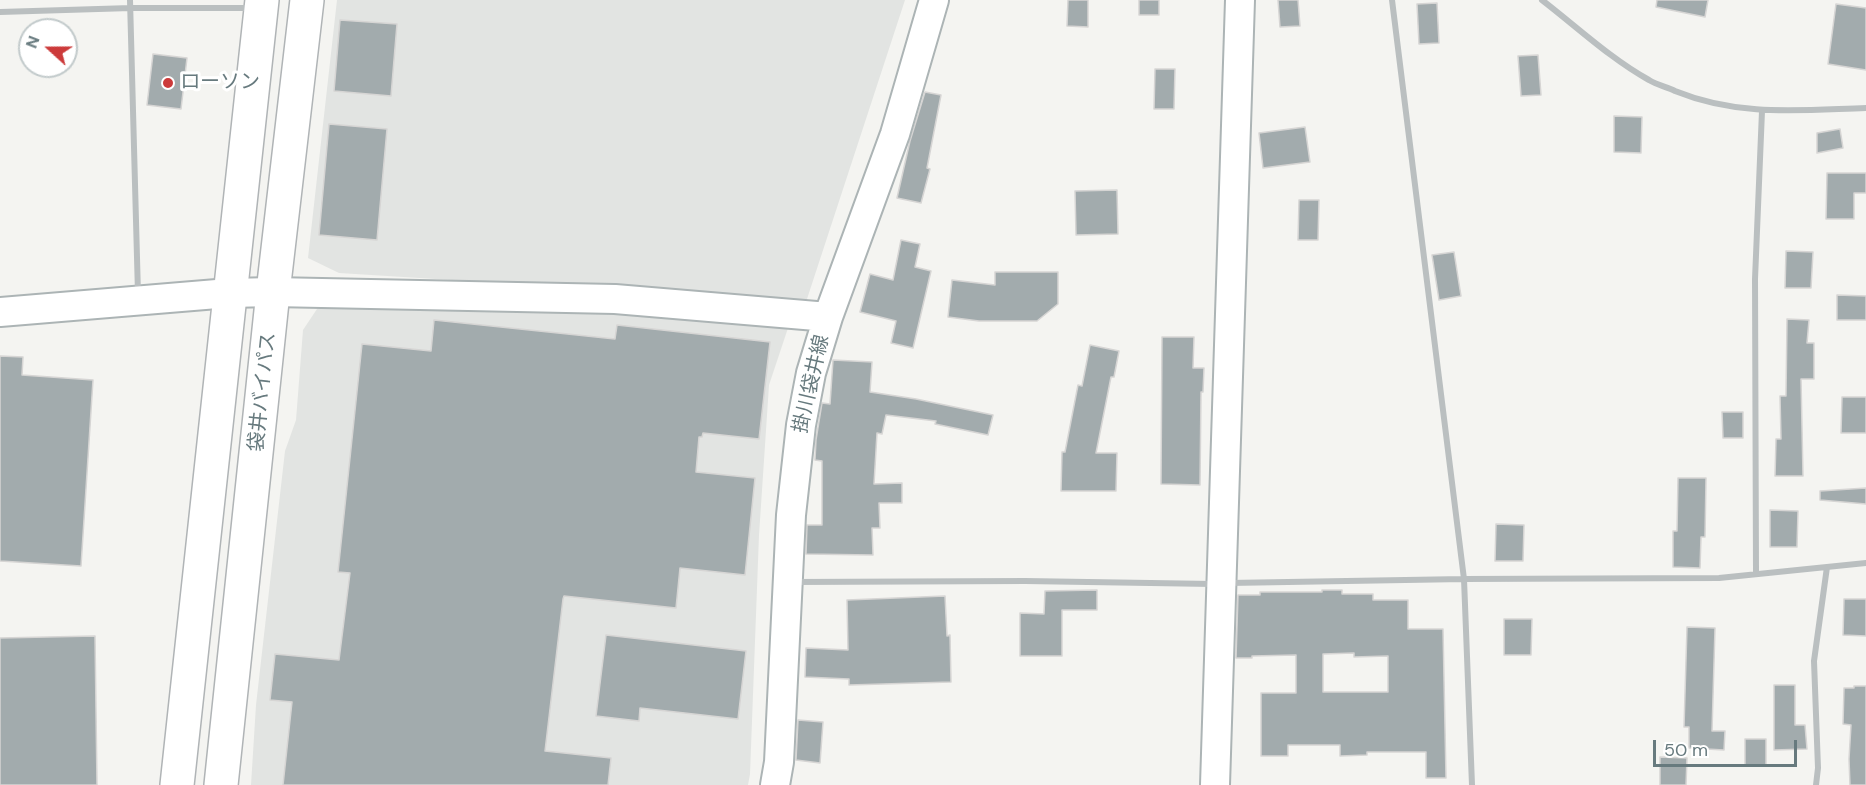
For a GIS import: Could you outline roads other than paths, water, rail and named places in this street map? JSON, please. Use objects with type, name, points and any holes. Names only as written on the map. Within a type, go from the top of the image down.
[{"type":"highway","name":"袋井バイパス","points":[[221,785],[273,292],[307,0]]},
{"type":"highway","points":[[177,785],[261,4]]},
{"type":"street","points":[[130,0],[138,301]]},
{"type":"street","name":"掛川袋井線","points":[[775,785],[779,762],[792,515],[801,425],[811,373],[828,317],[895,134],[934,0]]},
{"type":"street","points":[[1215,785],[1240,0]]},
{"type":"street","points":[[1392,0],[1464,579],[1472,785]]},
{"type":"street","points":[[1546,1],[1614,56],[1650,81],[1693,98],[1762,111],[1866,108]]},
{"type":"street","points":[[0,12],[261,4]]},
{"type":"street","points":[[1756,574],[1755,279],[1762,111]]},
{"type":"street","points":[[0,312],[229,293],[273,292],[615,299],[828,317]]},
{"type":"street","points":[[787,582],[1025,581],[1221,584],[1464,579],[1719,578],[1866,563]]},
{"type":"street","points":[[1816,785],[1818,768],[1814,661],[1827,567]]},
{"type":"place","name":"ローソン","points":[[168,83]]}]
